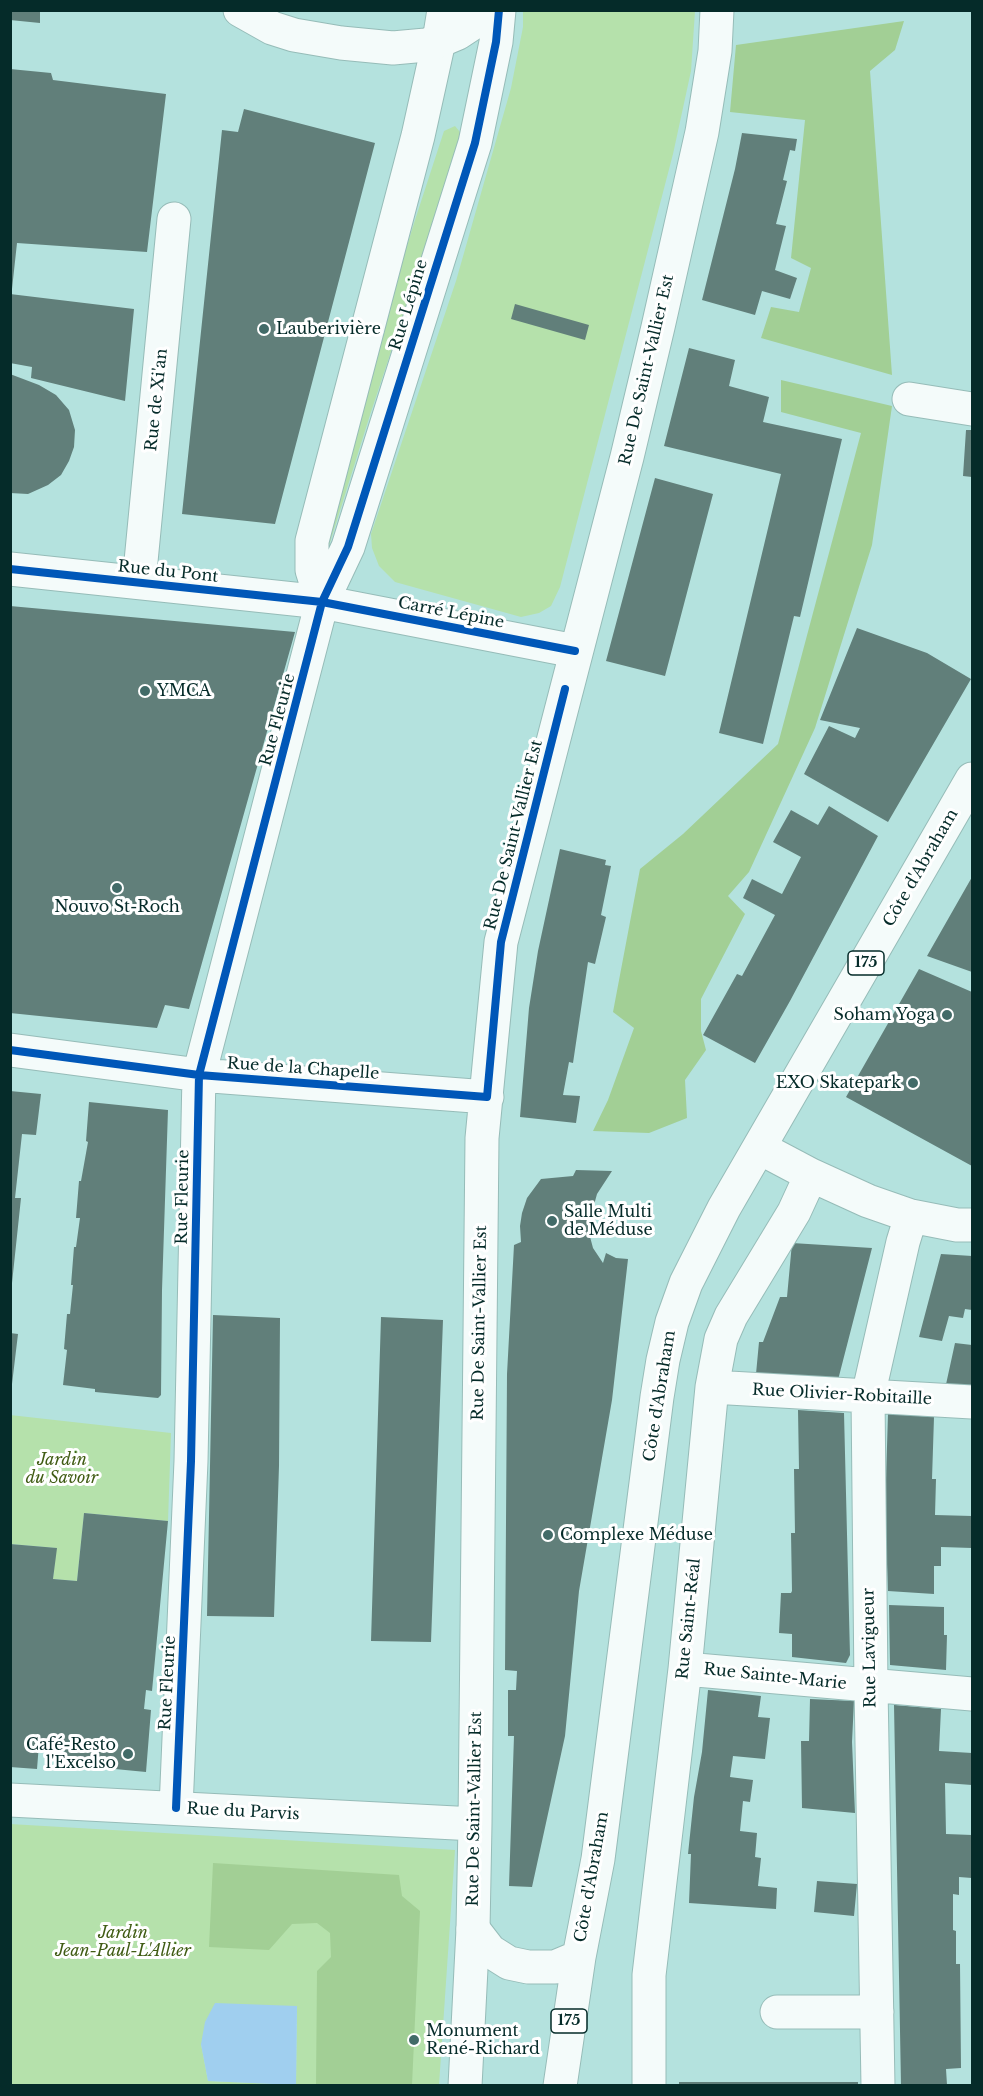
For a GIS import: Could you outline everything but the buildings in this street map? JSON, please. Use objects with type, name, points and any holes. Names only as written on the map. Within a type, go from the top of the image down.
[{"type":"street","points":[[240,10],[272,28],[294,35],[341,43],[393,48],[426,45],[442,26],[458,33],[493,10]]},
{"type":"street","name":"Rue Lépine","points":[[322,602],[348,547],[475,143],[494,52],[499,10]]},
{"type":"street","name":"Rue De Saint-Vallier Est","points":[[465,2085],[473,1929],[475,1824],[482,1138],[501,942],[627,457],[702,132],[716,51],[717,10]]},
{"type":"street","name":"Rue Lépine","points":[[322,602],[312,570],[312,541],[418,136],[442,26]]},
{"type":"street","name":"Rue de Xi'an","points":[[139,582],[174,219]]},
{"type":"street","points":[[909,399],[972,409]]},
{"type":"street","name":"Rue du Pont","points":[[10,569],[322,602]]},
{"type":"street","name":"Carré Lépine","points":[[322,602],[575,651]]},
{"type":"street","name":"Rue Fleurie","points":[[176,1808],[191,1461],[199,1075],[322,602]]},
{"type":"street","name":"Côte d'Abraham","points":[[560,2085],[579,1957],[598,1859],[663,1360],[672,1322],[686,1283],[724,1208],[972,779]]},
{"type":"street","name":"Rue de la Chapelle","points":[[10,1050],[199,1075],[487,1097]]},
{"type":"street","points":[[760,1148],[868,1201],[911,1216],[957,1225],[972,1225]]},
{"type":"street","name":"Rue Saint-Réal","points":[[649,2085],[649,1974],[685,1669],[712,1388],[721,1339],[731,1316],[794,1212],[812,1175]]},
{"type":"street","name":"Rue Lavigueur","points":[[878,2085],[868,1396],[911,1216]]},
{"type":"street","name":"Rue Olivier-Robitaille","points":[[712,1388],[972,1402]]},
{"type":"street","name":"Rue Sainte-Marie","points":[[685,1669],[972,1694]]},
{"type":"street","name":"Rue du Parvis","points":[[10,1800],[475,1824]]},
{"type":"street","points":[[473,1929],[490,1951],[509,1963],[528,1967],[555,1967],[579,1957]]},
{"type":"street","points":[[777,2012],[877,2013]]},
{"type":"green space","points":[[523,11],[695,11],[691,71],[673,154],[560,587],[551,606],[539,613],[521,617],[395,582],[379,566],[372,548],[371,534],[456,281],[511,88],[523,27]]},
{"type":"green space","points":[[904,21],[895,50],[870,71],[892,375],[761,338],[771,307],[799,312],[811,268],[791,258],[805,120],[730,112],[736,45]]},
{"type":"green space","points":[[455,126],[460,132],[459,147],[328,549],[322,547],[396,281],[444,131]]},
{"type":"green space","points":[[781,380],[892,406],[872,545],[815,728],[749,872],[728,896],[745,914],[701,999],[701,1031],[706,1050],[685,1080],[687,1118],[649,1133],[593,1131],[608,1100],[634,1028],[613,1012],[640,869],[683,834],[778,744],[861,433],[781,412]]},
{"type":"green space","name":"Jardin du Savoir","points":[[10,1415],[171,1433],[168,1521],[84,1513],[77,1581],[53,1579],[56,1548],[11,1544]]},
{"type":"green space","name":"Jardin Jean-Paul-L'Allier","points":[[10,1824],[455,1850],[439,2085],[296,2085],[11,2085]],"holes":[[[297,2006],[296,2085],[208,2081],[201,2044]]]},
{"type":"green space","points":[[213,1863],[399,1875],[402,1896],[420,1911],[412,2085],[316,2085],[317,1971],[331,1957],[330,1933],[317,1923],[292,1924],[269,1950],[209,1947]]},
{"type":"water","points":[[215,2003],[297,2006],[296,2085],[208,2081],[201,2044],[205,2022]]},
{"type":"cycle path","points":[[176,1808],[191,1461],[199,1075],[322,602],[348,547],[475,143],[496,42],[499,10]]},
{"type":"cycle path","points":[[10,569],[322,602],[575,651]]},
{"type":"cycle path","points":[[10,1050],[199,1075],[487,1097],[501,942],[565,689]]},
{"type":"place","name":"Lauberivière","points":[[264,329]]},
{"type":"place","name":"YMCA","points":[[145,691]]},
{"type":"place","name":"Nouvo St-Roch","points":[[117,888]]},
{"type":"place","name":"Soham Yoga","points":[[947,1015]]},
{"type":"place","name":"EXO Skatepark","points":[[913,1083]]},
{"type":"place","name":"Salle Multi de Méduse","points":[[552,1221]]},
{"type":"place","name":"Complexe Méduse","points":[[548,1535]]},
{"type":"place","name":"Café-Resto l'Excelso","points":[[128,1754]]},
{"type":"place","name":"Monument René-Richard","points":[[414,2040]]}]
